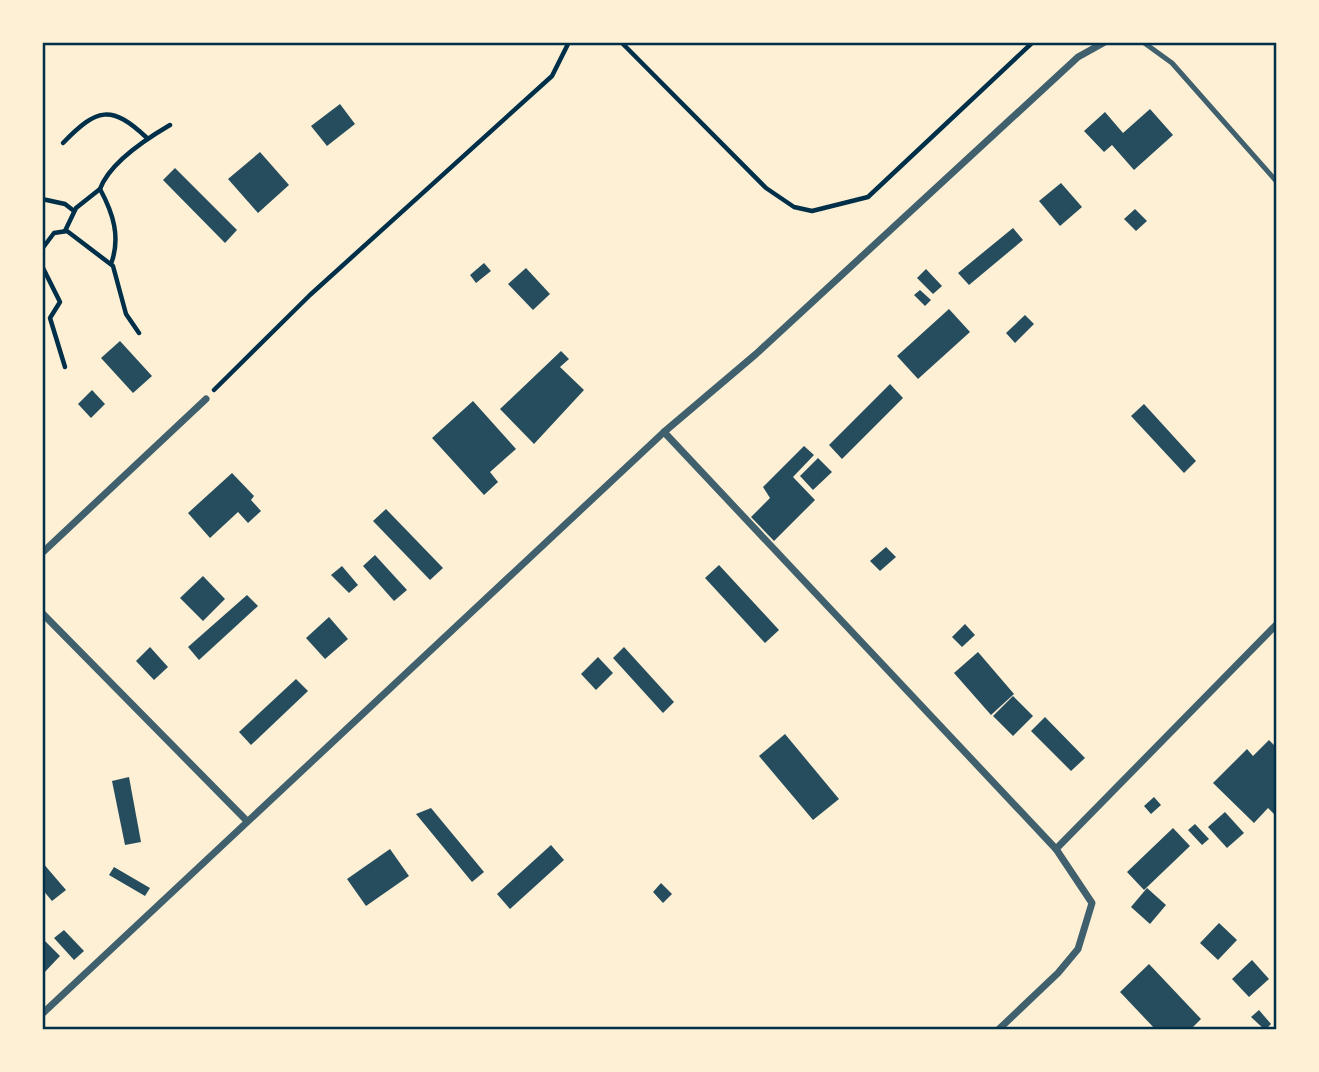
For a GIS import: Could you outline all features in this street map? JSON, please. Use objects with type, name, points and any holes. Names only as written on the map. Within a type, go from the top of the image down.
[{"type":"street","points":[[42,1014],[664,432],[776,336],[1079,57],[1105,42]]},
{"type":"street","points":[[44,547],[206,399]]},
{"type":"street","points":[[664,432],[1056,849],[1093,903],[1078,949],[1058,973],[998,1030]]},
{"type":"street","points":[[42,613],[247,821]]},
{"type":"street","points":[[1056,849],[1277,624]]},
{"type":"lane","points":[[1143,42],[1172,63],[1277,182]]},
{"type":"path","points":[[206,399],[310,295],[552,76],[569,42]]},
{"type":"path","points":[[621,42],[766,188],[794,207],[812,211],[868,197],[1033,42]]},
{"type":"path","points":[[63,143],[86,120],[113,113],[130,122],[148,138]]},
{"type":"path","points":[[65,231],[74,211],[100,189],[104,179],[148,138],[170,125]]},
{"type":"path","points":[[100,189],[114,215],[114,254],[111,264],[126,314],[139,333]]},
{"type":"path","points":[[42,199],[65,204],[74,211]]},
{"type":"path","points":[[42,249],[54,233],[65,231],[81,239],[111,264]]},
{"type":"path","points":[[42,266],[60,302],[50,318],[65,367]]},
{"type":"building","points":[[340,104],[355,124],[327,146],[311,126]]},
{"type":"building","points":[[1150,109],[1173,135],[1134,170],[1112,145],[1104,152],[1084,131],[1105,112],[1123,133]]},
{"type":"building","points":[[260,152],[289,185],[258,213],[228,179]]},
{"type":"building","points":[[175,168],[237,230],[225,243],[163,180]]},
{"type":"building","points":[[1061,183],[1082,207],[1060,226],[1039,201]]},
{"type":"building","points":[[1135,209],[1147,221],[1136,231],[1124,219]]},
{"type":"building","points":[[1013,228],[1023,240],[969,285],[958,273]]},
{"type":"building","points":[[484,263],[491,271],[476,283],[470,275]]},
{"type":"building","points":[[526,268],[550,294],[533,310],[508,284]]},
{"type":"building","points":[[926,269],[942,286],[933,294],[917,278]]},
{"type":"building","points":[[920,290],[931,300],[925,306],[914,295]]},
{"type":"building","points":[[949,309],[970,332],[918,379],[897,356]]},
{"type":"building","points":[[1025,315],[1034,324],[1015,343],[1006,333]]},
{"type":"building","points":[[120,341],[152,376],[133,393],[101,358]]},
{"type":"building","points":[[561,351],[569,359],[560,367],[584,390],[534,444],[500,409]]},
{"type":"building","points":[[890,384],[903,398],[842,459],[829,445]]},
{"type":"building","points":[[92,390],[105,404],[91,418],[78,404]]},
{"type":"building","points":[[473,401],[516,449],[490,472],[498,482],[484,495],[432,438]]},
{"type":"building","points":[[1144,404],[1196,461],[1184,473],[1131,416]]},
{"type":"building","points":[[804,446],[814,455],[793,477],[815,500],[774,541],[751,517],[770,498],[763,487]]},
{"type":"building","points":[[818,458],[832,472],[813,490],[800,476]]},
{"type":"building","points":[[232,473],[254,496],[251,500],[261,511],[248,523],[238,512],[210,538],[188,513]]},
{"type":"building","points":[[386,509],[443,568],[430,580],[373,521]]},
{"type":"building","points":[[886,547],[896,557],[880,571],[870,561]]},
{"type":"building","points":[[375,555],[407,590],[394,601],[363,566]]},
{"type":"building","points":[[719,565],[779,630],[765,643],[705,578]]},
{"type":"building","points":[[342,566],[358,585],[349,593],[331,575]]},
{"type":"building","points":[[203,576],[225,599],[203,621],[180,598]]},
{"type":"building","points":[[247,595],[258,606],[199,660],[188,647]]},
{"type":"building","points":[[329,617],[348,639],[325,659],[306,638]]},
{"type":"building","points":[[965,624],[975,635],[962,647],[952,637]]},
{"type":"building","points":[[150,647],[168,667],[154,680],[136,661]]},
{"type":"building","points":[[624,647],[674,702],[663,713],[613,658]]},
{"type":"building","points":[[978,652],[1014,694],[991,715],[954,673]]},
{"type":"building","points":[[598,657],[613,673],[596,690],[581,674]]},
{"type":"building","points":[[296,679],[308,691],[251,745],[239,732]]},
{"type":"building","points":[[1013,696],[1033,716],[1013,736],[993,716]]},
{"type":"building","points":[[1045,717],[1085,758],[1071,771],[1031,731]]},
{"type":"building","points":[[785,734],[839,799],[813,820],[759,756]]},
{"type":"building","points":[[1269,740],[1277,748],[1277,817],[1268,808],[1254,823],[1213,783],[1247,749],[1253,756]]},
{"type":"building","points":[[129,777],[141,842],[125,845],[112,781]]},
{"type":"building","points":[[1154,797],[1161,805],[1151,814],[1144,806]]},
{"type":"building","points":[[431,808],[484,872],[472,882],[416,814]]},
{"type":"building","points":[[1225,812],[1244,833],[1227,848],[1208,827]]},
{"type":"building","points":[[1195,824],[1209,839],[1202,845],[1188,830]]},
{"type":"building","points":[[1173,828],[1190,846],[1144,890],[1127,872]]},
{"type":"building","points":[[551,845],[564,860],[510,909],[497,894]]},
{"type":"building","points":[[390,849],[409,876],[366,906],[347,879]]},
{"type":"building","points":[[42,862],[66,890],[52,901],[42,889]]},
{"type":"building","points":[[114,867],[150,888],[145,896],[109,875]]},
{"type":"building","points":[[661,883],[672,894],[663,903],[653,892]]},
{"type":"building","points":[[1147,888],[1166,905],[1150,924],[1131,907]]},
{"type":"building","points":[[1219,923],[1237,940],[1218,960],[1200,943]]},
{"type":"building","points":[[64,930],[84,951],[74,960],[54,938]]},
{"type":"building","points":[[42,940],[60,956],[42,975]]},
{"type":"building","points":[[1252,960],[1269,979],[1249,997],[1232,979]]},
{"type":"building","points":[[1149,964],[1201,1019],[1190,1030],[1156,1030],[1120,992]]},
{"type":"building","points":[[1259,1010],[1271,1024],[1265,1030],[1251,1017]]}]
